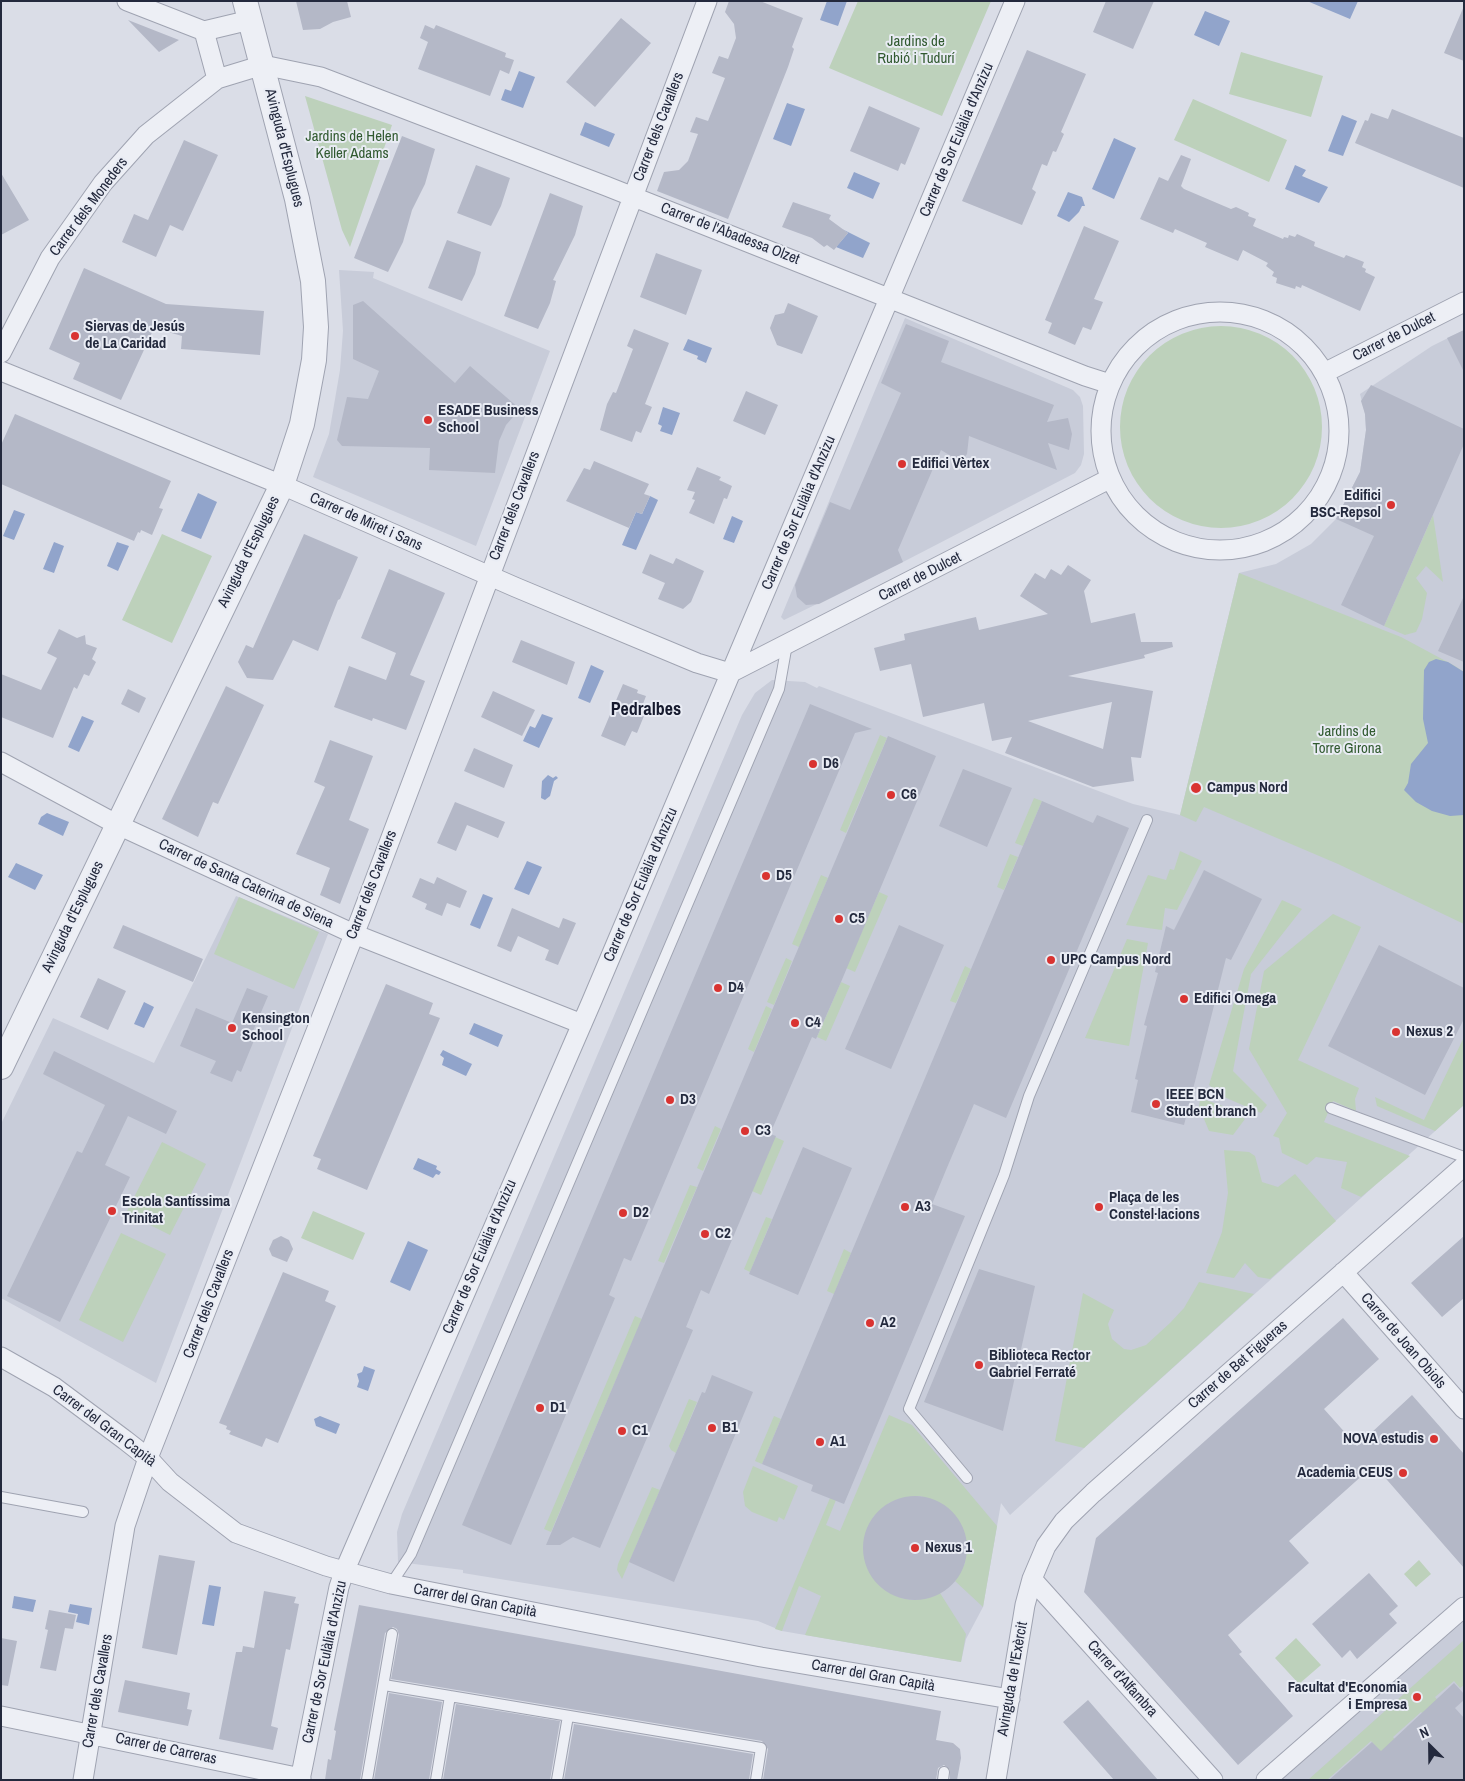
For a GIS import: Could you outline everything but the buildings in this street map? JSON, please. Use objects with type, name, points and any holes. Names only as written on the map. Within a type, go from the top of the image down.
[{"type":"street","points":[[127,1],[204,31],[247,10]]},
{"type":"street","name":"Carrer dels Cavallers","points":[[84,1780],[125,1526],[148,1458],[354,934],[707,1]]},
{"type":"street","name":"Carrer de Sor Eulàlia d'Anzizu","points":[[301,1779],[337,1595],[344,1572],[582,1024],[1016,1]]},
{"type":"street","name":"Avinguda d'Esplugues","points":[[1,1067],[282,485],[302,424],[314,360],[316,327],[313,281],[308,244],[263,65],[247,10]]},
{"type":"street","points":[[204,31],[217,79]]},
{"type":"street","name":"Carrer de l'Abadessa Olzet","points":[[263,65],[321,77],[632,196],[1085,376],[1110,384]]},
{"type":"street","name":"Carrer dels Moneders","points":[[1,352],[50,258],[103,183],[146,135],[217,79],[263,65]]},
{"type":"street","name":"Carrer de Dulcet","points":[[1324,373],[1464,302]]},
{"type":"street","points":[[1214,312],[1250,316],[1278,327],[1296,339],[1312,355],[1324,373],[1334,395],[1339,426],[1336,457],[1321,493],[1308,512],[1283,532],[1247,547],[1224,551],[1192,548],[1155,532],[1138,519],[1125,504],[1110,479],[1100,439],[1100,420],[1110,384],[1121,364],[1135,348],[1152,333],[1171,322],[1214,312]]},
{"type":"street","name":"Carrer de Miret i Sans","points":[[1,371],[282,485],[488,576],[698,663],[730,673]]},
{"type":"street","name":"Carrer de Dulcet","points":[[730,673],[1110,479]]},
{"type":"street","name":"Carrer de Santa Caterina de Siena","points":[[1,762],[118,825],[354,934],[582,1024]]},
{"type":"street","name":"Carrer de Bet Figueras","points":[[1032,1579],[1046,1546],[1064,1521],[1093,1492],[1343,1272],[1403,1222],[1464,1166]]},
{"type":"street","name":"Carrer de Joan Obiols","points":[[1343,1272],[1462,1402]]},
{"type":"street","name":"Carrer del Gran Capità","points":[[1,1357],[54,1387],[148,1458],[170,1482],[236,1533],[344,1572],[391,1584],[762,1656],[1010,1699]]},
{"type":"street","name":"Avinguda de l'Exèrcit","points":[[996,1780],[1025,1605],[1032,1579]]},
{"type":"street","name":"Carrer d'Alfambra","points":[[1032,1579],[1213,1780]]},
{"type":"street","points":[[1266,1780],[1464,1607]]},
{"type":"street","name":"Carrer de Carreras","points":[[1,1716],[301,1779]]},
{"type":"lane","points":[[391,1584],[411,1554],[779,689],[787,644]]},
{"type":"lane","points":[[967,1478],[909,1409],[1004,1175],[1029,1096],[1147,820]]},
{"type":"lane","points":[[1331,1108],[1464,1157]]},
{"type":"lane","points":[[1,1497],[83,1512]]},
{"type":"lane","points":[[367,1780],[392,1634]]},
{"type":"lane","points":[[384,1685],[761,1748],[756,1780]]},
{"type":"lane","points":[[436,1780],[450,1696]]},
{"type":"lane","points":[[557,1780],[568,1716]]},
{"type":"shaded area","name":"ESADE Business School","points":[[339,270],[374,272],[373,278],[550,351],[476,546],[313,477],[329,434],[340,370],[343,331]]},
{"type":"shaded area","points":[[905,318],[1073,390],[1080,397],[1083,406],[1084,454],[1081,465],[1075,473],[903,562],[784,620],[781,617]]},
{"type":"shaded area","name":"UPC Campus Nord","points":[[1464,330],[1464,1105],[1010,1515],[1001,1503],[983,1607],[966,1639],[961,1662],[782,1631],[758,1621],[463,1573],[463,1570],[398,1562],[397,1532],[402,1514],[742,715],[755,693],[772,680],[805,682],[817,688],[819,686],[1133,804],[1180,815],[1239,573],[1276,564],[1311,544],[1336,519],[1360,472],[1366,430],[1365,414],[1360,394],[1432,346]]},
{"type":"shaded area","name":"Escola Santíssima Trinitat","points":[[236,896],[328,934],[156,1383],[1,1298],[1,1124],[53,1018],[154,1063]]},
{"type":"shaded area","name":"Facultat d'Economia i Empresa","points":[[1464,1613],[1464,1780],[1279,1780]]},
{"type":"green space","name":"Jardins de Rubió i Tudurí","points":[[858,1],[991,1],[942,116],[829,68]]},
{"type":"green space","points":[[1241,52],[1323,76],[1311,117],[1229,94]]},
{"type":"green space","name":"Jardins de Helen Keller Adams","points":[[305,96],[392,125],[350,247],[342,230]]},
{"type":"green space","points":[[1193,99],[1287,140],[1269,182],[1174,140]]},
{"type":"green space","points":[[1231,326],[1260,333],[1293,355],[1315,388],[1321,407],[1321,447],[1315,466],[1293,499],[1260,521],[1241,527],[1211,528],[1182,521],[1149,499],[1127,466],[1121,447],[1120,417],[1127,388],[1149,355],[1182,333],[1201,327]]},
{"type":"green space","points":[[1433,515],[1443,582],[1426,566],[1416,578],[1427,593],[1422,619],[1416,632],[1405,635],[1384,626]]},
{"type":"green space","points":[[162,534],[212,556],[172,643],[122,620]]},
{"type":"green space","name":"Jardins de Torre Girona","points":[[1239,573],[1401,637],[1464,672],[1464,924],[1338,864],[1204,807],[1196,822],[1180,815]]},
{"type":"green space","points":[[880,735],[887,738],[846,833],[840,830]]},
{"type":"green space","points":[[1034,798],[1042,801],[1023,846],[1015,843]]},
{"type":"green space","points":[[1180,851],[1202,861],[1177,910],[1165,908],[1162,930],[1126,925],[1148,875],[1166,880],[1170,869],[1174,870]]},
{"type":"green space","points":[[1010,854],[1018,857],[1004,890],[997,887]]},
{"type":"green space","points":[[821,875],[828,878],[799,947],[792,944]]},
{"type":"green space","points":[[879,892],[888,896],[855,972],[846,968]]},
{"type":"green space","points":[[239,897],[319,932],[294,989],[214,954]]},
{"type":"green space","points":[[1282,900],[1302,909],[1251,974],[1233,1071],[1267,1105],[1261,1113],[1224,1097],[1209,1085],[1244,969]]},
{"type":"green space","points":[[1333,914],[1361,927],[1298,1060],[1359,1088],[1355,1099],[1356,1111],[1333,1101],[1324,1122],[1410,1156],[1361,1197],[1341,1188],[1347,1162],[1316,1157],[1307,1165],[1282,1153],[1279,1138],[1273,1136],[1287,1113],[1249,1049],[1264,971]]},
{"type":"green space","points":[[1127,939],[1148,943],[1129,1046],[1085,1038]]},
{"type":"green space","points":[[786,958],[792,961],[774,1005],[767,1002]]},
{"type":"green space","points":[[965,966],[971,969],[956,1003],[950,1001]]},
{"type":"green space","points":[[841,982],[850,986],[826,1041],[817,1037]]},
{"type":"green space","points":[[766,1006],[772,1009],[754,1052],[748,1049]]},
{"type":"green space","points":[[1464,1037],[1464,1105],[1435,1131],[1377,1106],[1375,1097],[1424,1120]]},
{"type":"green space","points":[[1200,1098],[1243,1113],[1240,1116],[1245,1119],[1233,1135],[1209,1131],[1199,1107]]},
{"type":"green space","points":[[715,1126],[721,1129],[703,1171],[697,1168]]},
{"type":"green space","points":[[775,1137],[784,1141],[761,1195],[752,1191]]},
{"type":"green space","points":[[162,1142],[206,1164],[170,1235],[126,1213]]},
{"type":"green space","points":[[1224,1150],[1249,1152],[1255,1156],[1262,1182],[1278,1187],[1295,1174],[1336,1221],[1270,1279],[1258,1277],[1245,1263],[1234,1278],[1206,1273],[1222,1232],[1228,1193]]},
{"type":"green space","points":[[690,1185],[697,1187],[664,1263],[658,1261]]},
{"type":"green space","points":[[313,1211],[365,1233],[353,1260],[301,1238]]},
{"type":"green space","points":[[766,1217],[772,1219],[750,1272],[744,1269]]},
{"type":"green space","points":[[121,1233],[166,1254],[123,1342],[79,1320]]},
{"type":"green space","points":[[844,1249],[851,1253],[834,1294],[827,1291]]},
{"type":"green space","points":[[1199,1282],[1254,1294],[1084,1448],[1055,1441],[1083,1293],[1114,1310],[1108,1324],[1112,1339],[1124,1349],[1131,1350],[1146,1345],[1170,1323],[1184,1308]]},
{"type":"green space","points":[[635,1316],[642,1319],[551,1532],[544,1529]]},
{"type":"green space","points":[[689,1399],[697,1402],[676,1453],[669,1446]]},
{"type":"green space","points":[[889,1415],[912,1425],[997,1526],[983,1607],[955,1581],[965,1563],[965,1536],[956,1517],[940,1503],[920,1496],[899,1499],[889,1503],[874,1516],[865,1535],[865,1561],[869,1571],[882,1588],[901,1598],[912,1600],[928,1598],[940,1593],[966,1634],[961,1662],[805,1635],[821,1596],[799,1586],[782,1631],[775,1629],[830,1498],[836,1500],[826,1525],[840,1531]]},
{"type":"green space","points":[[774,1416],[781,1419],[762,1464],[755,1461]]},
{"type":"green space","points":[[753,1466],[798,1486],[784,1520],[779,1517],[777,1522],[752,1512],[745,1506],[743,1492]]},
{"type":"green space","points":[[652,1487],[660,1490],[622,1579],[617,1570],[618,1564]]},
{"type":"green space","points":[[1419,1560],[1431,1574],[1416,1587],[1404,1574]]},
{"type":"green space","points":[[1296,1638],[1321,1665],[1299,1684],[1275,1658]]},
{"type":"green space","points":[[1464,1640],[1464,1685],[1460,1688],[1454,1681],[1435,1697],[1441,1704],[1426,1717],[1421,1712],[1393,1737],[1399,1745],[1385,1757],[1371,1741],[1327,1780],[1308,1780]]},
{"type":"water","points":[[827,1],[847,1],[838,26],[820,20]]},
{"type":"water","points":[[1307,1],[1358,1],[1350,19]]},
{"type":"water","points":[[1205,11],[1230,21],[1219,46],[1194,35]]},
{"type":"water","points":[[519,71],[535,77],[523,108],[501,100],[505,89],[511,91]]},
{"type":"water","points":[[787,103],[805,109],[791,146],[773,139]]},
{"type":"water","points":[[1342,115],[1357,121],[1343,156],[1328,151]]},
{"type":"water","points":[[585,122],[615,134],[609,147],[580,135]]},
{"type":"water","points":[[1114,138],[1136,148],[1114,199],[1092,189]]},
{"type":"water","points":[[1295,165],[1306,170],[1302,176],[1328,187],[1319,203],[1285,189]]},
{"type":"water","points":[[854,172],[880,183],[873,199],[847,188]]},
{"type":"water","points":[[1068,192],[1082,197],[1085,206],[1082,206],[1069,222],[1057,216]]},
{"type":"water","points":[[842,229],[870,243],[863,258],[836,247],[848,233]]},
{"type":"water","points":[[688,339],[712,348],[706,363],[697,359],[698,356],[683,350]]},
{"type":"water","points":[[663,407],[680,413],[672,435],[660,431],[662,426],[658,424]]},
{"type":"water","points":[[198,493],[217,502],[201,539],[181,531]]},
{"type":"water","points":[[650,496],[658,500],[636,550],[622,545],[636,512],[642,514]]},
{"type":"water","points":[[14,510],[25,514],[14,540],[3,536]]},
{"type":"water","points":[[732,516],[743,521],[734,543],[723,539]]},
{"type":"water","points":[[54,542],[64,546],[54,573],[43,569]]},
{"type":"water","points":[[117,542],[129,546],[118,571],[107,566]]},
{"type":"water","points":[[1436,659],[1448,662],[1464,672],[1464,815],[1450,816],[1432,811],[1416,802],[1404,790],[1408,783],[1411,764],[1428,743],[1423,719],[1424,670],[1429,662]]},
{"type":"water","points":[[591,665],[604,671],[590,703],[578,698]]},
{"type":"water","points":[[542,714],[553,718],[539,748],[523,741],[530,726],[535,728]]},
{"type":"water","points":[[82,716],[94,721],[79,752],[68,747]]},
{"type":"water","points":[[548,775],[558,778],[554,781],[550,796],[545,800],[541,798],[542,781]]},
{"type":"water","points":[[47,813],[69,822],[63,836],[38,824],[41,817]]},
{"type":"water","points":[[527,861],[542,867],[529,895],[514,889]]},
{"type":"water","points":[[16,863],[43,875],[35,890],[8,877]]},
{"type":"water","points":[[483,894],[493,898],[480,929],[470,925]]},
{"type":"water","points":[[144,1002],[154,1007],[144,1028],[134,1024]]},
{"type":"water","points":[[474,1023],[503,1035],[498,1047],[469,1034]]},
{"type":"water","points":[[443,1050],[472,1064],[466,1076],[442,1065],[444,1058],[440,1055]]},
{"type":"water","points":[[418,1158],[437,1166],[436,1169],[441,1172],[439,1175],[436,1174],[433,1178],[413,1169]]},
{"type":"water","points":[[408,1241],[428,1250],[410,1291],[390,1282]]},
{"type":"water","points":[[364,1366],[375,1370],[368,1391],[357,1387],[359,1381],[357,1374],[362,1372]]},
{"type":"water","points":[[320,1416],[340,1424],[336,1434],[316,1426],[314,1419]]},
{"type":"water","points":[[209,1585],[221,1587],[214,1626],[202,1624]]},
{"type":"water","points":[[14,1596],[36,1600],[33,1612],[12,1608]]},
{"type":"water","points":[[70,1604],[92,1608],[89,1625],[76,1622],[78,1614],[68,1612]]},
{"type":"place","name":"Siervas de Jesús de La Caridad","points":[[75,336]]},
{"type":"place","name":"ESADE Business School","points":[[428,420]]},
{"type":"place","name":"Edifici Vèrtex","points":[[902,464]]},
{"type":"place","name":"Edifici BSC-Repsol","points":[[1391,505]]},
{"type":"place","name":"D6","points":[[813,764]]},
{"type":"place","name":"Campus Nord","points":[[1196,788]]},
{"type":"place","name":"C6","points":[[891,795]]},
{"type":"place","name":"D5","points":[[766,876]]},
{"type":"place","name":"C5","points":[[839,919]]},
{"type":"place","name":"UPC Campus Nord","points":[[1051,960]]},
{"type":"place","name":"D4","points":[[718,988]]},
{"type":"place","name":"Edifici Omega","points":[[1184,999]]},
{"type":"place","name":"C4","points":[[795,1023]]},
{"type":"place","name":"Kensington School","points":[[232,1028]]},
{"type":"place","name":"Nexus 2","points":[[1396,1032]]},
{"type":"place","name":"D3","points":[[670,1100]]},
{"type":"place","name":"IEEE BCN Student branch","points":[[1156,1104]]},
{"type":"place","name":"C3","points":[[745,1131]]},
{"type":"place","name":"A3","points":[[905,1207]]},
{"type":"place","name":"Plaça de les Constel·lacions","points":[[1099,1207]]},
{"type":"place","name":"Escola Santíssima Trinitat","points":[[112,1211]]},
{"type":"place","name":"D2","points":[[623,1213]]},
{"type":"place","name":"C2","points":[[705,1234]]},
{"type":"place","name":"A2","points":[[870,1323]]},
{"type":"place","name":"Biblioteca Rector Gabriel Ferraté","points":[[979,1365]]},
{"type":"place","name":"D1","points":[[540,1408]]},
{"type":"place","name":"B1","points":[[712,1428]]},
{"type":"place","name":"C1","points":[[622,1431]]},
{"type":"place","name":"NOVA estudis","points":[[1434,1439]]},
{"type":"place","name":"A1","points":[[820,1442]]},
{"type":"place","name":"Academia CEUS","points":[[1403,1473]]},
{"type":"place","name":"Nexus 1","points":[[915,1548]]},
{"type":"place","name":"Facultat d'Economia i Empresa","points":[[1417,1697]]},
{"type":"district","name":"Pedralbes","points":[[646,710]]}]
